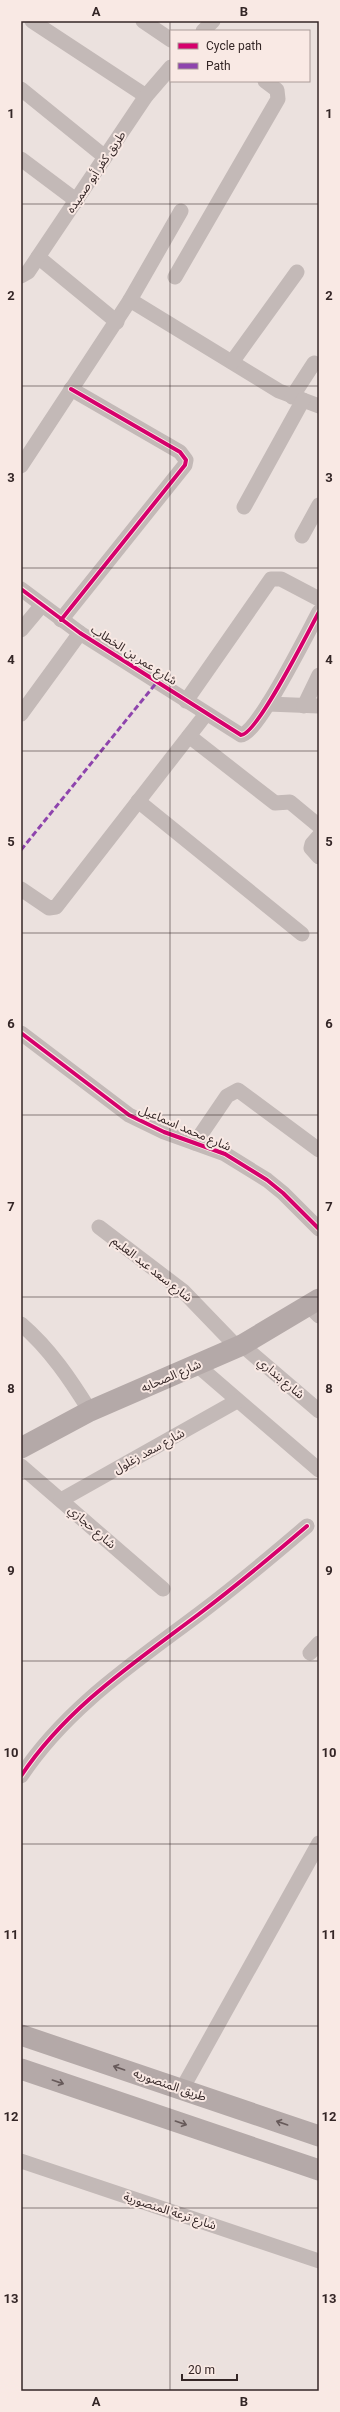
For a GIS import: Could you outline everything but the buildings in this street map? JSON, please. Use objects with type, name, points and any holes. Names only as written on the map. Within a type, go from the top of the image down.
[{"type":"main road","name":"شارع الصحابه","points":[[21,1448],[90,1411],[240,1346],[316,1307]]},
{"type":"main road","name":"طريق المنصوريه","points":[[21,2035],[319,2136]]},
{"type":"main road","points":[[21,2069],[318,2165]]},
{"type":"street","points":[[32,21],[146,96]]},
{"type":"street","points":[[143,21],[170,39]]},
{"type":"street","points":[[204,30],[213,21]]},
{"type":"street","name":"طريق كفر أبو صميده","points":[[21,276],[28,272],[146,96],[170,68]]},
{"type":"street","points":[[175,277],[278,99],[277,90],[266,82]]},
{"type":"street","points":[[21,90],[105,156]]},
{"type":"street","points":[[21,159],[77,201]]},
{"type":"street","points":[[21,466],[130,300],[181,211]]},
{"type":"street","points":[[38,257],[116,322]]},
{"type":"street","points":[[232,362],[297,272]]},
{"type":"street","points":[[130,300],[232,362],[298,398],[319,406]]},
{"type":"street","points":[[244,507],[314,363]]},
{"type":"street","points":[[61,620],[185,465],[186,460],[180,452],[71,389]]},
{"type":"street","points":[[302,536],[319,505]]},
{"type":"street","points":[[186,701],[271,580],[281,579],[319,599]]},
{"type":"street","name":"شارع عمر بن الخطاب","points":[[21,589],[80,633],[239,734],[246,734],[268,704]]},
{"type":"street","points":[[21,630],[42,605]]},
{"type":"street","points":[[319,612],[268,704],[319,706]]},
{"type":"street","points":[[21,714],[80,633]]},
{"type":"street","points":[[304,706],[319,675]]},
{"type":"street","points":[[21,889],[49,908],[56,907],[206,714]]},
{"type":"street","points":[[189,736],[275,803],[290,802],[319,826]]},
{"type":"street","points":[[138,800],[302,934]]},
{"type":"street","points":[[319,836],[312,844],[311,848],[319,857]]},
{"type":"street","name":"شارع محمد اسماعيل","points":[[21,1034],[129,1115],[225,1154],[267,1180],[283,1192],[319,1229]]},
{"type":"street","points":[[195,1143],[227,1096],[238,1090],[319,1150]]},
{"type":"street","name":"شارع سعد عبد العليم","points":[[99,1227],[183,1291],[240,1346]]},
{"type":"street","points":[[21,1324],[51,1354],[68,1376],[90,1411]]},
{"type":"street","name":"شارع بنداري","points":[[240,1346],[319,1411]]},
{"type":"street","points":[[197,1365],[319,1470]]},
{"type":"street","name":"شارع سعد زغلول","points":[[60,1500],[237,1401]]},
{"type":"street","name":"شارع حجازي","points":[[21,1466],[163,1589]]},
{"type":"street","points":[[21,1776],[37,1752],[96,1691],[200,1613],[307,1526]]},
{"type":"street","points":[[182,2090],[319,1843]]},
{"type":"street","name":"شارع ترعة المنصورية","points":[[21,2161],[319,2261]]},
{"type":"marked path","points":[[21,850],[157,682]]},
{"type":"cycle path","points":[[61,620],[185,465],[186,460],[180,452],[71,389]]},
{"type":"cycle path","points":[[21,589],[80,633],[241,735],[249,730],[270,701],[319,612]]},
{"type":"cycle path","points":[[21,1033],[129,1115],[164,1132],[225,1154],[267,1180],[283,1193],[319,1229]]},
{"type":"cycle path","points":[[21,1776],[39,1751],[80,1707],[126,1669],[227,1593],[307,1526]]}]
